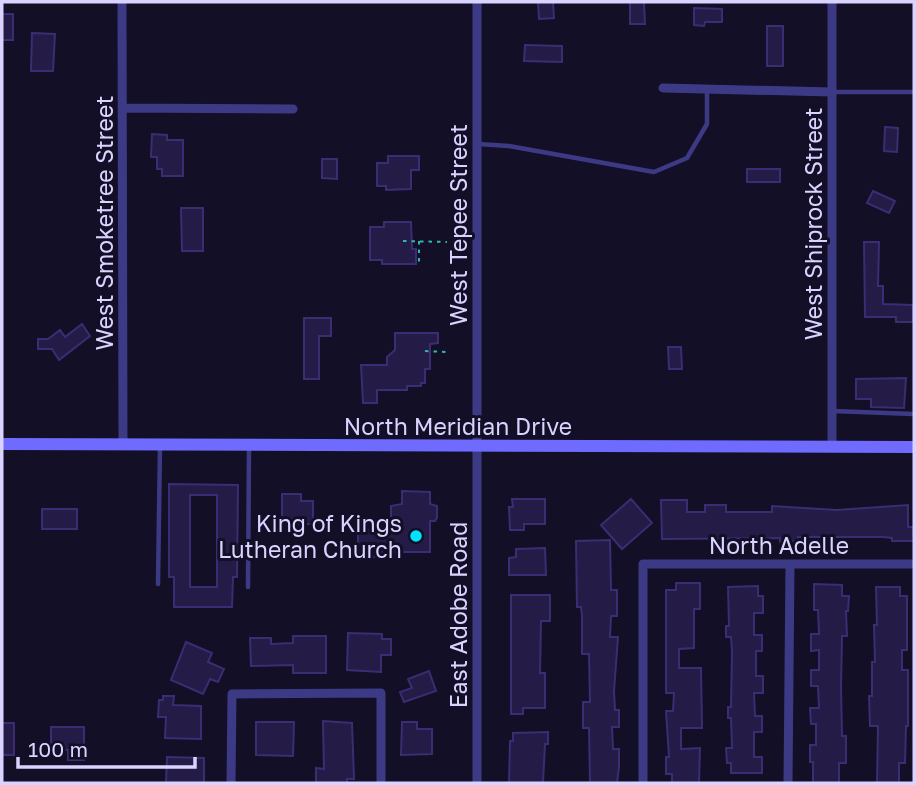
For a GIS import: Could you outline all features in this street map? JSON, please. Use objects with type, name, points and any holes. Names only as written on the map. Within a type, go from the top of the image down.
[{"type":"street","name":"West Smoketree Street","points":[[122,2],[123,445]]},
{"type":"street","name":"West Tepee Street","points":[[477,2],[478,447]]},
{"type":"street","name":"West Shiprock Street","points":[[832,2],[832,447]]},
{"type":"street","points":[[663,88],[832,92]]},
{"type":"street","points":[[123,108],[293,109]]},
{"type":"street","name":"North Meridian Drive","points":[[2,444],[914,447]]},
{"type":"street","name":"East Adobe Road","points":[[477,783],[478,447]]},
{"type":"street","name":"North Adelle","points":[[643,783],[643,564],[914,565]]},
{"type":"street","points":[[788,783],[790,564]]},
{"type":"street","points":[[232,783],[232,694],[381,693],[381,783]]},
{"type":"lane","points":[[477,144],[509,146],[654,172],[687,158],[707,124],[707,89]]},
{"type":"lane","points":[[832,92],[914,92]]},
{"type":"lane","points":[[832,411],[914,414]]},
{"type":"lane","points":[[158,584],[160,445]]},
{"type":"lane","points":[[248,587],[249,446]]},
{"type":"path","points":[[402,241],[447,242]]},
{"type":"path","points":[[419,241],[419,264]]},
{"type":"path","points":[[425,351],[447,352]]},
{"type":"building","points":[[538,2],[553,2],[554,18],[539,19]]},
{"type":"building","points":[[630,2],[644,2],[645,24],[630,24]]},
{"type":"building","points":[[694,8],[722,9],[722,22],[694,25]]},
{"type":"building","points":[[2,14],[13,14],[13,40],[2,40]]},
{"type":"building","points":[[767,26],[783,26],[783,66],[767,66]]},
{"type":"building","points":[[32,33],[55,34],[53,71],[31,71]]},
{"type":"building","points":[[525,45],[562,46],[562,62],[524,61]]},
{"type":"building","points":[[885,127],[898,128],[897,152],[884,151]]},
{"type":"building","points":[[152,134],[167,135],[167,140],[183,140],[183,176],[162,176],[162,169],[157,169],[157,157],[151,157]]},
{"type":"building","points":[[388,156],[419,156],[419,170],[411,170],[411,189],[386,190],[386,186],[377,186],[377,163],[388,163]]},
{"type":"building","points":[[322,159],[337,159],[337,179],[322,178]]},
{"type":"building","points":[[747,169],[780,169],[780,182],[747,182]]},
{"type":"building","points":[[873,191],[895,201],[889,213],[867,203]]},
{"type":"building","points":[[181,208],[203,208],[203,251],[182,251]]},
{"type":"building","points":[[384,222],[411,222],[412,249],[416,249],[416,264],[382,264],[382,260],[370,260],[370,227],[384,227]]},
{"type":"building","points":[[864,242],[879,242],[878,286],[883,286],[883,304],[913,305],[913,322],[896,322],[896,317],[865,317]]},
{"type":"building","points":[[304,318],[331,318],[331,336],[319,336],[319,379],[304,379]]},
{"type":"building","points":[[82,324],[90,336],[59,360],[52,349],[38,349],[38,339],[48,339],[60,330],[65,337]]},
{"type":"building","points":[[395,333],[438,333],[438,343],[430,344],[430,369],[425,369],[425,383],[421,383],[421,386],[407,386],[407,390],[377,390],[377,403],[363,403],[361,365],[387,365],[387,357],[395,350]]},
{"type":"building","points":[[668,347],[681,347],[682,369],[669,369]]},
{"type":"building","points":[[906,378],[904,408],[871,407],[871,399],[856,399],[856,379]]},
{"type":"building","points":[[169,484],[238,485],[237,577],[233,577],[232,607],[174,607],[174,577],[169,577]],"holes":[[[190,495],[217,495],[217,587],[190,587]]]},
{"type":"building","name":"King of Kings Lutheran Church","points":[[402,491],[430,492],[430,504],[437,506],[437,518],[430,521],[430,552],[376,552],[376,557],[358,557],[358,530],[391,530],[391,506],[402,504]]},
{"type":"building","points":[[282,494],[301,494],[301,501],[313,501],[313,524],[299,524],[299,519],[282,519]]},
{"type":"building","points":[[512,499],[545,499],[545,524],[524,524],[524,530],[510,530],[509,507],[513,507]]},
{"type":"building","points":[[631,499],[652,523],[622,549],[601,525]]},
{"type":"building","points":[[661,500],[687,500],[687,512],[705,512],[705,505],[726,505],[726,512],[772,512],[772,506],[837,510],[908,505],[908,527],[913,527],[914,541],[892,541],[892,538],[883,537],[798,537],[798,541],[780,542],[780,538],[662,539]]},
{"type":"building","points":[[42,509],[77,509],[77,529],[42,529]]},
{"type":"building","points":[[610,540],[611,590],[617,590],[617,616],[611,616],[610,637],[618,637],[614,691],[615,710],[619,710],[619,727],[612,727],[613,749],[619,749],[619,767],[617,783],[590,783],[589,728],[583,728],[583,702],[590,702],[589,654],[582,654],[582,616],[581,607],[577,607],[576,541]]},
{"type":"building","points":[[545,548],[546,575],[509,575],[509,558],[516,557],[516,549]]},
{"type":"building","points":[[676,583],[700,583],[700,609],[694,609],[694,648],[679,649],[679,668],[701,668],[702,728],[681,728],[681,749],[700,748],[699,783],[672,783],[672,774],[666,774],[666,757],[669,757],[666,711],[673,711],[674,693],[666,693],[666,590],[676,590]]},
{"type":"building","points":[[814,584],[842,585],[842,596],[849,596],[846,611],[847,636],[842,636],[841,686],[842,736],[846,736],[846,763],[839,763],[839,783],[813,783],[813,762],[810,762],[810,745],[816,745],[816,724],[811,724],[810,708],[819,708],[818,686],[811,686],[811,670],[819,670],[819,650],[811,651],[811,634],[819,634],[818,610],[814,610]]},
{"type":"building","points":[[758,586],[758,596],[763,596],[763,613],[754,613],[754,635],[762,635],[762,651],[756,651],[756,676],[763,676],[763,693],[754,693],[755,716],[762,716],[762,732],[754,732],[754,757],[762,757],[762,773],[731,773],[726,748],[732,748],[731,718],[728,718],[728,707],[731,707],[732,652],[731,637],[726,637],[726,626],[729,626],[728,587]]},
{"type":"building","points":[[876,587],[900,587],[900,596],[907,596],[907,650],[902,650],[902,670],[908,670],[908,726],[905,763],[899,763],[899,783],[877,783],[878,726],[870,726],[869,696],[872,696],[872,662],[875,662],[874,625],[877,625]]},
{"type":"building","points":[[511,595],[550,595],[550,621],[541,621],[540,673],[545,673],[545,708],[523,708],[523,714],[511,714]]},
{"type":"building","points":[[348,633],[382,634],[382,639],[391,639],[391,655],[381,655],[381,672],[347,670]]},
{"type":"building","points":[[293,636],[326,636],[326,673],[293,673],[293,665],[251,666],[250,638],[271,638],[271,644],[293,643]]},
{"type":"building","points":[[186,642],[212,653],[208,662],[224,669],[218,682],[210,679],[203,694],[171,680]]},
{"type":"building","points":[[429,671],[436,691],[404,702],[400,692],[412,688],[408,679]]},
{"type":"building","points":[[163,696],[174,696],[173,705],[201,706],[201,739],[165,738],[166,717],[158,717],[159,700],[163,700]]},
{"type":"building","points":[[323,721],[352,723],[354,779],[347,779],[347,783],[316,783],[316,768],[324,769]]},
{"type":"building","points":[[256,722],[294,722],[293,756],[256,755]]},
{"type":"building","points":[[402,722],[417,722],[417,729],[432,729],[432,754],[401,755]]},
{"type":"building","points":[[2,723],[14,723],[14,755],[2,755]]},
{"type":"building","points":[[51,727],[84,727],[84,760],[68,760],[68,750],[64,750],[64,746],[51,746]]},
{"type":"building","points":[[548,732],[543,783],[509,783],[510,741],[513,741],[513,733]]},
{"type":"building","points":[[167,757],[204,758],[204,783],[166,783]]},
{"type":"place","name":"King of Kings Lutheran Church","points":[[416,536]]}]
